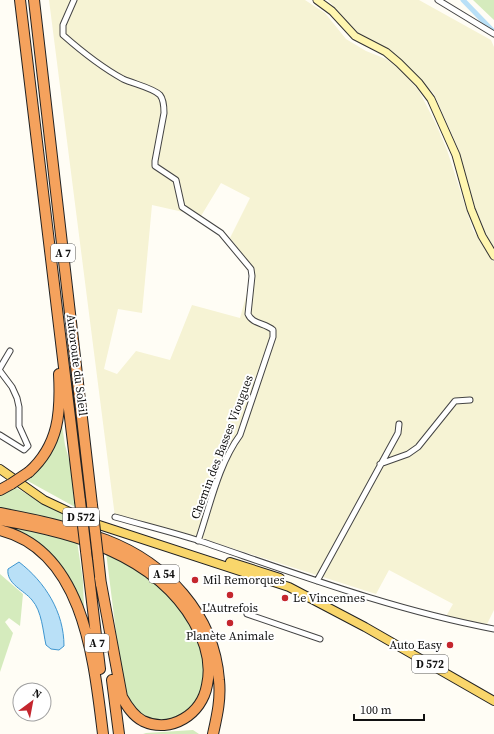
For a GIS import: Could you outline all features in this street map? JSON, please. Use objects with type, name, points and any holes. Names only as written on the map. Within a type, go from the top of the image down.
[{"type":"highway","name":"Autoroute du Soleil","points":[[20,0],[107,734]]},
{"type":"highway","name":"Autoroute du Soleil","points":[[34,0],[118,734]]},
{"type":"highway","points":[[0,490],[29,472],[46,454],[53,440],[60,407],[52,268]]},
{"type":"highway","name":"A 54","points":[[0,513],[46,521],[107,540],[148,562],[174,582],[184,593],[205,626],[214,650],[219,681],[219,709],[213,734]]},
{"type":"highway","name":"A 54","points":[[0,520],[48,530],[107,548],[147,570],[178,599],[189,614],[203,641],[208,657],[209,674],[204,698],[195,710],[182,721],[168,724],[157,724],[143,721],[131,711],[122,696],[100,578]]},
{"type":"highway","points":[[0,530],[20,538],[41,552],[58,569],[72,592],[86,630],[93,662],[103,734]]},
{"type":"main road","name":"D 572","points":[[0,469],[29,490],[63,510],[114,530],[171,547],[285,585],[340,613],[494,701]]},
{"type":"main road","name":"D 572","points":[[171,547],[257,566],[300,586],[340,613]]},
{"type":"street","name":"Chemin des Basses Viougues","points":[[74,0],[63,25],[64,35],[110,71],[143,88],[153,90],[161,96],[164,106],[164,113],[155,166],[176,180],[182,207],[221,233],[251,269],[252,276],[248,314],[252,320],[268,326],[273,330],[273,337],[240,435],[234,444],[220,477],[198,541]]},
{"type":"street","points":[[317,0],[332,11],[355,36],[386,52],[399,63],[419,83],[431,99],[456,155],[471,208],[482,236],[494,256]]},
{"type":"street","points":[[438,0],[494,34]]},
{"type":"street","points":[[0,368],[10,351]]},
{"type":"street","points":[[0,371],[12,387],[17,398],[19,407],[19,426],[28,446],[24,450],[0,435]]},
{"type":"street","points":[[380,464],[408,454],[418,447],[455,401],[470,400]]},
{"type":"street","points":[[317,581],[398,433],[399,424]]},
{"type":"street","points":[[115,517],[198,541],[257,566],[317,581],[447,620],[494,629]]},
{"type":"street","points":[[247,614],[320,639]]},
{"type":"shaded area","points":[[49,0],[305,0],[325,13],[346,39],[366,51],[386,59],[402,71],[419,91],[436,124],[447,150],[473,230],[494,262],[494,610],[487,624],[445,618],[453,604],[389,570],[376,594],[191,535],[115,517]],"holes":[[[221,183],[250,198],[230,238],[254,268],[240,318],[192,305],[170,360],[136,351],[117,374],[104,369],[118,309],[142,313],[152,205],[201,216]]]},
{"type":"shaded area","points":[[328,0],[419,0],[491,40],[494,47],[494,248],[486,234],[475,207],[458,148],[434,94],[402,60],[359,34]]},
{"type":"green space","points":[[473,0],[494,0],[494,20]]},
{"type":"green space","points":[[63,407],[62,425],[65,445],[71,467],[75,507],[26,480],[36,471]]},
{"type":"green space","points":[[15,487],[45,505],[77,520],[77,525],[0,508],[0,493]]},
{"type":"green space","points":[[7,525],[77,541],[83,581],[84,609],[64,568],[55,558],[34,539]]},
{"type":"green space","points":[[106,552],[147,576],[169,594],[182,609],[198,639],[202,649],[205,669],[202,692],[195,704],[180,716],[171,719],[153,720],[144,717],[136,711],[128,700],[123,688]]},
{"type":"green space","points":[[0,574],[23,594],[20,626],[9,618],[5,622],[13,633],[0,672]]},
{"type":"green space","points":[[193,730],[199,734],[143,734],[146,733]]},
{"type":"water","points":[[19,562],[45,588],[57,610],[61,621],[64,646],[59,650],[51,649],[46,645],[38,610],[29,596],[16,586],[10,579],[8,569]]},
{"type":"waterway","points":[[463,0],[493,31]]},
{"type":"place","name":"Mil Remorques","points":[[195,580]]},
{"type":"place","name":"L'Autrefois","points":[[230,595]]},
{"type":"place","name":"Le Vincennes","points":[[285,598]]},
{"type":"place","name":"Planète Animale","points":[[230,623]]},
{"type":"place","name":"Auto Easy","points":[[450,645]]}]
